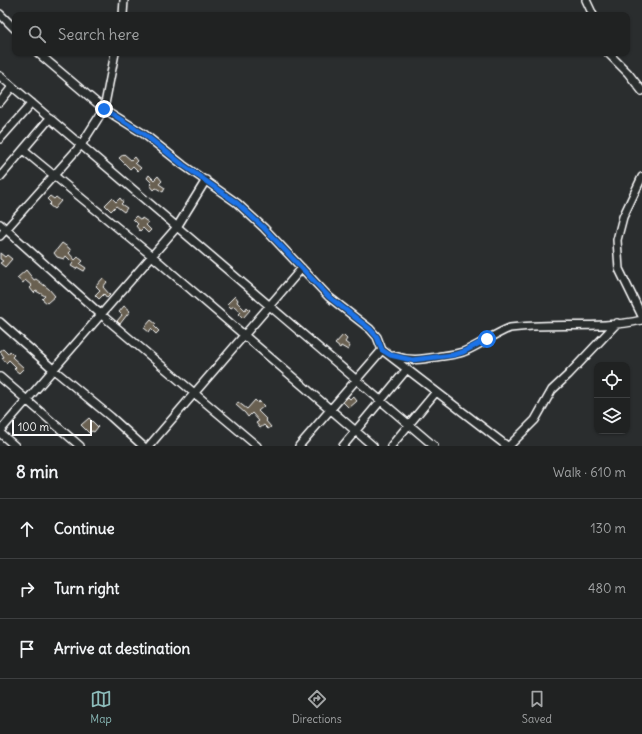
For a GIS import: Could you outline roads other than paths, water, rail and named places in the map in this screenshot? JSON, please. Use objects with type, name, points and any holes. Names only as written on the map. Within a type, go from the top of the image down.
[{"type":"street","points":[[123,12],[124,0]]},
{"type":"street","points":[[586,0],[592,12]]},
{"type":"street","points":[[0,14],[12,26]]},
{"type":"street","points":[[42,56],[104,109],[144,134],[183,165],[237,203],[264,228],[329,297],[370,329],[377,337],[382,350],[508,446],[535,420],[552,390],[617,324]]},
{"type":"street","points":[[0,236],[81,145],[104,109],[114,56]]},
{"type":"street","points":[[611,56],[628,72],[642,91]]},
{"type":"street","points":[[0,76],[434,446]]},
{"type":"street","points":[[0,102],[12,87]]},
{"type":"street","points":[[0,139],[32,103]]},
{"type":"street","points":[[0,177],[50,118]]},
{"type":"street","points":[[23,150],[152,256],[330,410],[374,446]]},
{"type":"street","points":[[642,177],[623,217],[617,240],[619,269],[642,316]]},
{"type":"street","points":[[15,446],[0,432],[177,228],[206,180]]},
{"type":"street","points":[[0,224],[102,315],[256,446]]},
{"type":"street","points":[[149,446],[302,268]]},
{"type":"street","points":[[390,355],[412,360],[453,355],[475,346],[499,332],[510,328],[591,326],[642,320]]},
{"type":"street","points":[[0,322],[143,446]]},
{"type":"street","points":[[299,446],[382,350]]},
{"type":"street","points":[[343,446],[382,401],[407,369]]},
{"type":"street","points":[[0,377],[80,446]]},
{"type":"street","points":[[391,446],[436,392]]}]
